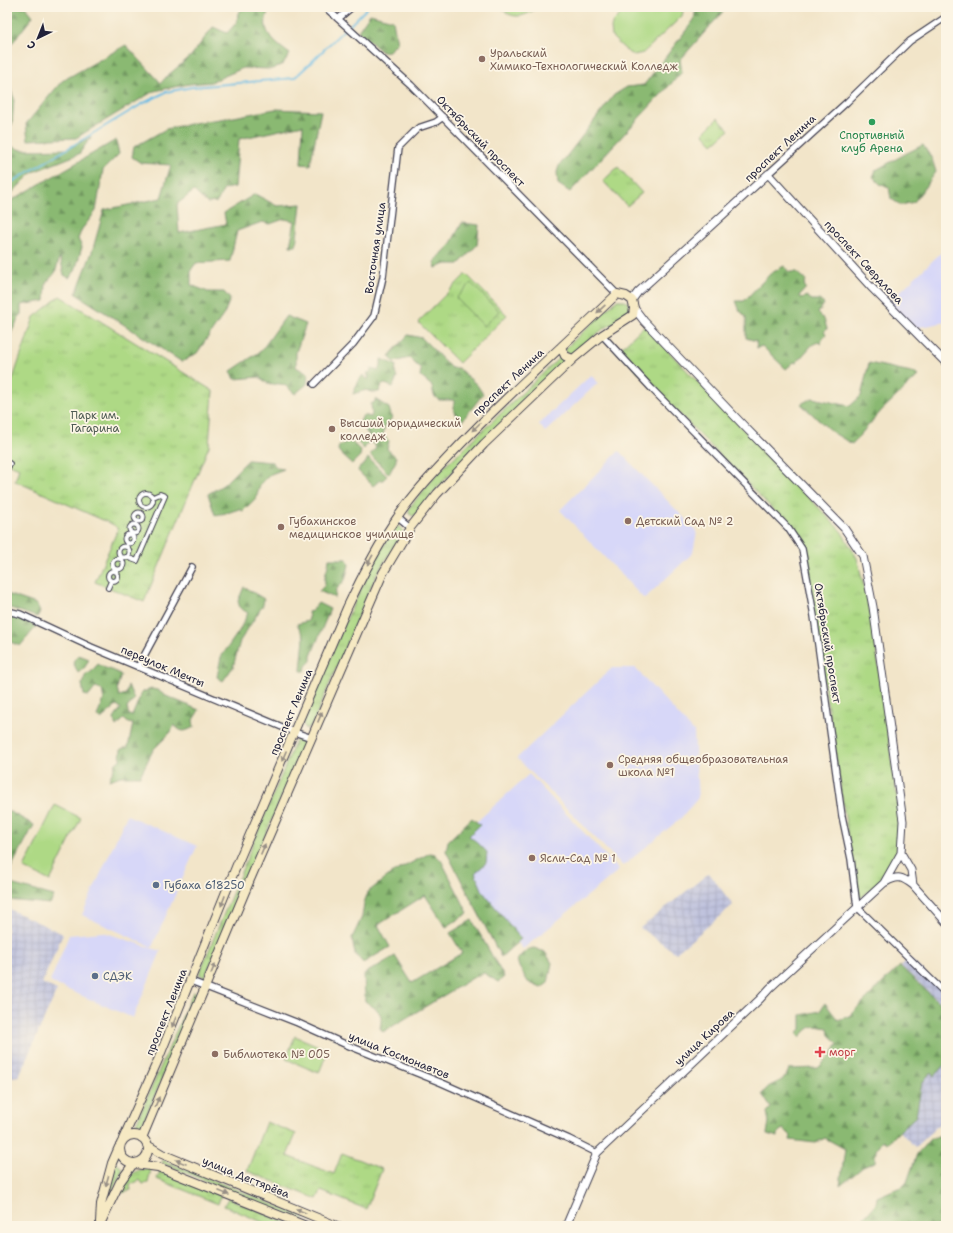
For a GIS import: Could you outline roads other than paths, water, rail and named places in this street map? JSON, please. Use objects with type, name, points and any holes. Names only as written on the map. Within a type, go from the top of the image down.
[{"type":"main road","points":[[617,294],[626,296],[633,304]]},
{"type":"main road","name":"проспект Ленина","points":[[100,1224],[101,1204],[112,1163],[156,1067],[236,867],[294,732],[355,592],[380,543],[397,517],[424,482],[472,431],[617,294]]},
{"type":"main road","name":"проспект Ленина","points":[[145,1141],[205,987],[382,573],[410,528],[437,494],[479,450],[573,359],[602,335],[632,315],[633,304]]},
{"type":"main road","name":"проспект Ленина","points":[[561,347],[565,356],[573,359]]},
{"type":"main road","points":[[134,1135],[145,1141],[148,1152],[145,1158],[139,1162],[134,1164],[121,1157],[119,1150],[122,1142],[129,1136],[134,1135]]},
{"type":"main road","name":"улица Дегтярёва","points":[[145,1141],[162,1154],[337,1226]]},
{"type":"main road","name":"проспект Ленина","points":[[100,1224],[120,1182],[134,1164]]},
{"type":"main road","name":"улица Дегтярёва","points":[[134,1164],[158,1167],[306,1226]]},
{"type":"street","name":"Октябрьский проспект","points":[[325,7],[411,85],[617,294]]},
{"type":"street","points":[[338,19],[352,7]]},
{"type":"street","name":"проспект Ленина","points":[[633,304],[638,292],[847,102],[910,41],[946,17]]},
{"type":"street","name":"Восточная улица","points":[[314,384],[353,344],[374,316],[383,277],[398,148],[418,128],[436,122],[443,117]]},
{"type":"street","name":"проспект Свердлова","points":[[768,174],[870,286],[946,363]]},
{"type":"street","points":[[633,304],[650,326],[745,428],[844,528],[863,556],[873,606],[903,821],[901,853],[911,870],[913,886],[946,922]]},
{"type":"street","name":"Октябрьский проспект","points":[[602,335],[652,389],[788,528],[802,549],[814,616],[815,634],[835,759],[842,816],[856,890],[857,906]]},
{"type":"street","points":[[149,493],[153,497],[153,503],[149,507],[144,507],[139,503],[141,494],[149,493]]},
{"type":"street","points":[[123,558],[137,561],[166,496],[160,494],[153,497]]},
{"type":"street","points":[[116,571],[113,563],[129,553],[125,539],[127,535],[132,534],[130,526],[136,523],[134,516],[141,512],[144,507]]},
{"type":"street","points":[[397,517],[410,528]]},
{"type":"street","points":[[108,588],[111,581],[108,575],[111,572],[123,568],[123,558],[119,553],[121,547],[127,545]]},
{"type":"street","points":[[138,667],[192,567]]},
{"type":"street","name":"переулок Мечты","points":[[7,611],[20,614],[138,667],[294,732],[312,738]]},
{"type":"street","name":"улица Кирова","points":[[884,883],[901,853]]},
{"type":"street","name":"улица Кирова","points":[[566,1226],[597,1153],[857,906],[884,883],[893,878],[903,878],[913,886]]},
{"type":"street","points":[[857,906],[946,994]]},
{"type":"street","name":"улица Космонавтов","points":[[191,981],[298,1023],[347,1045],[442,1083],[569,1139],[597,1153]]},
{"type":"waterway","points":[[349,26],[368,7]]},
{"type":"waterway","points":[[7,185],[142,104],[166,92],[192,87],[294,78],[345,29]]},
{"type":"place","name":"Уральский Химико-Технологический Колледж","points":[[482,59]]},
{"type":"place","name":"Спортивный клуб Арена","points":[[872,122]]},
{"type":"place","name":"Высший юридический колледж","points":[[332,429]]},
{"type":"place","name":"Детский Сад № 2","points":[[628,521]]},
{"type":"place","name":"Губахинское медицинское училище","points":[[281,527]]},
{"type":"place","name":"Средняя общеобразовательная школа №1","points":[[610,765]]},
{"type":"place","name":"Ясли-Сад № 1","points":[[532,858]]},
{"type":"place","name":"Губаха 618250","points":[[156,885]]},
{"type":"place","name":"СДЭК","points":[[95,976]]},
{"type":"place","name":"морг","points":[[820,1052]]},
{"type":"place","name":"Библиотека № 005","points":[[215,1054]]},
{"type":"park label","name":"Парк им. Гагарина","points":[[95,421]]}]
